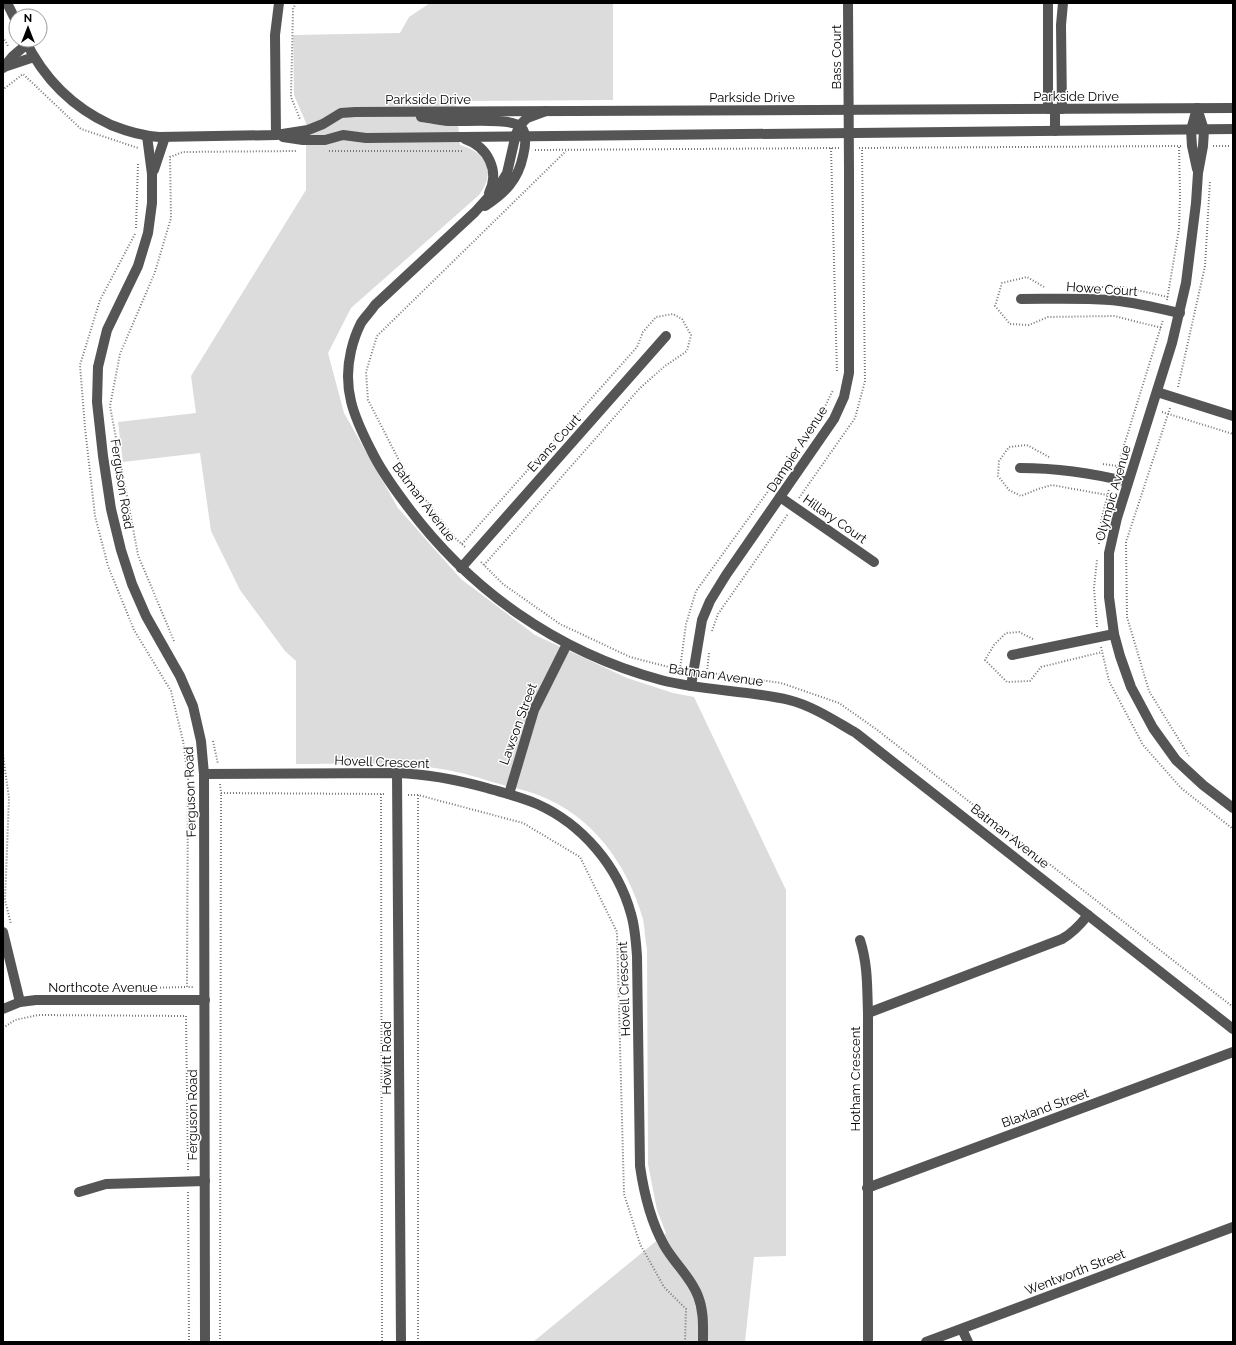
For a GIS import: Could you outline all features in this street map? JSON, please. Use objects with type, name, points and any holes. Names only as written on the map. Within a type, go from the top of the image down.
[{"type":"street","points":[[276,135],[275,36],[279,3]]},
{"type":"street","name":"Bass Court","points":[[848,3],[849,133]]},
{"type":"street","points":[[1048,3],[1048,25],[1055,109]]},
{"type":"street","points":[[1055,131],[1055,109],[1063,3]]},
{"type":"street","points":[[1048,25],[1061,25]]},
{"type":"street","points":[[4,68],[20,48]]},
{"type":"street","name":"Parkside Drive","points":[[29,48],[55,86],[78,106],[117,127],[147,136],[165,137],[276,135],[303,131],[323,124],[339,114],[344,113],[1233,108]]},
{"type":"street","points":[[4,68],[34,57]]},
{"type":"street","points":[[1191,130],[1197,108]]},
{"type":"street","points":[[1197,108],[1204,130]]},
{"type":"street","points":[[520,125],[527,118],[546,111]]},
{"type":"street","points":[[396,112],[441,120],[511,122],[520,125],[524,130],[520,137]]},
{"type":"street","name":"Parkside Drive","points":[[276,135],[297,140],[317,140],[343,135],[366,138],[520,137],[1233,129]]},
{"type":"street","name":"Olympic Avenue","points":[[1191,130],[1192,146],[1198,173]]},
{"type":"street","name":"Olympic Avenue","points":[[1204,130],[1204,146],[1198,173],[1191,247],[1180,313],[1158,392],[1128,482],[1118,518],[1110,553],[1109,597],[1114,634],[1130,687],[1153,728],[1176,760],[1203,785],[1233,808]]},
{"type":"street","name":"Dampier Avenue","points":[[691,686],[702,620],[710,601],[726,575],[834,419],[844,397],[849,373],[849,133]]},
{"type":"street","name":"Ferguson Road","points":[[147,136],[152,174],[152,203],[148,233],[138,266],[107,330],[98,367],[98,402],[110,509],[121,550],[132,584],[146,616],[180,676],[193,706],[201,741],[204,774],[205,1342]]},
{"type":"street","name":"Ferguson Road","points":[[152,174],[165,137]]},
{"type":"street","name":"Batman Avenue","points":[[460,137],[476,144],[486,153],[490,160],[493,173],[493,184],[485,200]]},
{"type":"street","name":"Batman Avenue","points":[[520,137],[507,173],[501,182],[475,212],[375,305],[361,323],[353,344],[348,364],[348,386],[351,407],[359,428],[374,457],[393,487],[419,522],[460,568],[489,592],[534,625],[567,644],[627,669],[661,680],[691,686],[756,693],[791,700],[823,714],[856,733],[1233,1029]]},
{"type":"street","name":"Batman Avenue","points":[[475,212],[497,198],[515,179],[524,155],[520,137]]},
{"type":"street","name":"Howe Court","points":[[1021,299],[1112,300],[1135,303],[1180,313]]},
{"type":"street","name":"Evans Court","points":[[460,568],[666,336]]},
{"type":"street","points":[[1158,392],[1233,416]]},
{"type":"street","points":[[1020,468],[1079,472],[1128,482]]},
{"type":"street","name":"Hillary Court","points":[[780,497],[874,562]]},
{"type":"street","points":[[1012,655],[1114,634]]},
{"type":"street","name":"Lawson Street","points":[[508,794],[534,710],[567,644]]},
{"type":"street","name":"Hovell Crescent","points":[[204,774],[397,773],[456,780],[508,794],[537,804],[556,814],[578,830],[595,847],[611,867],[622,888],[631,914],[635,934],[637,956],[640,1166],[643,1192],[652,1220],[664,1246],[690,1282],[698,1296],[701,1309],[702,1342]]},
{"type":"street","name":"Howitt Road","points":[[397,773],[401,1342]]},
{"type":"street","name":"Hotham Crescent","points":[[868,1342],[868,1013],[1062,939],[1074,931],[1088,915]]},
{"type":"street","points":[[8,931],[20,1002]]},
{"type":"street","points":[[860,940],[865,955],[867,971],[868,1013]]},
{"type":"street","name":"Northcote Avenue","points":[[3,1009],[20,1002],[36,1000],[205,1000]]},
{"type":"street","name":"Blaxland Street","points":[[867,1188],[1233,1052]]},
{"type":"street","points":[[79,1192],[106,1184],[205,1180]]},
{"type":"street","name":"Wentworth Street","points":[[926,1342],[1233,1227]]},
{"type":"street","points":[[962,1329],[968,1342]]},
{"type":"path","points":[[296,3],[293,9],[291,97],[303,126],[303,131]]},
{"type":"path","points":[[1098,551],[1101,521],[1107,495],[1162,328],[1179,229],[1179,146]]},
{"type":"path","points":[[831,148],[837,375]]},
{"type":"path","points":[[711,636],[718,614],[855,418],[865,381],[862,148]]},
{"type":"path","points":[[1189,756],[1149,691],[1127,617],[1126,542],[1179,384],[1205,266],[1210,176]]},
{"type":"path","points":[[818,422],[834,389]]},
{"type":"path","points":[[1152,409],[1233,434]]},
{"type":"path","points":[[680,669],[686,624],[696,591],[795,454]]},
{"type":"path","points":[[1097,558],[1094,588],[1096,626],[1109,681],[1143,745],[1181,788],[1233,829]]},
{"type":"path","points":[[707,672],[709,651]]},
{"type":"path","points":[[3,756],[10,798],[5,900],[8,931]]},
{"type":"path","points":[[220,1342],[221,793]]},
{"type":"path","points":[[381,794],[382,1342]]},
{"type":"path","points":[[418,795],[418,1342]]},
{"type":"path","points":[[3,1028],[15,1020],[38,1015],[186,1016],[189,1342]]},
{"type":"shaded area","points":[[430,3],[613,3],[613,100],[456,101],[460,145],[469,148],[476,153],[486,164],[488,171],[484,187],[479,195],[351,308],[328,353],[344,413],[398,508],[461,579],[535,635],[627,678],[673,693],[694,697],[786,890],[786,1256],[754,1257],[745,1342],[533,1342],[666,1233],[657,1210],[648,1164],[647,950],[643,919],[628,879],[605,844],[591,829],[558,804],[538,795],[457,772],[424,766],[296,764],[296,661],[285,651],[240,590],[211,531],[200,453],[123,462],[118,422],[196,413],[191,376],[306,190],[306,123],[294,95],[293,35],[400,33],[409,17]]}]
